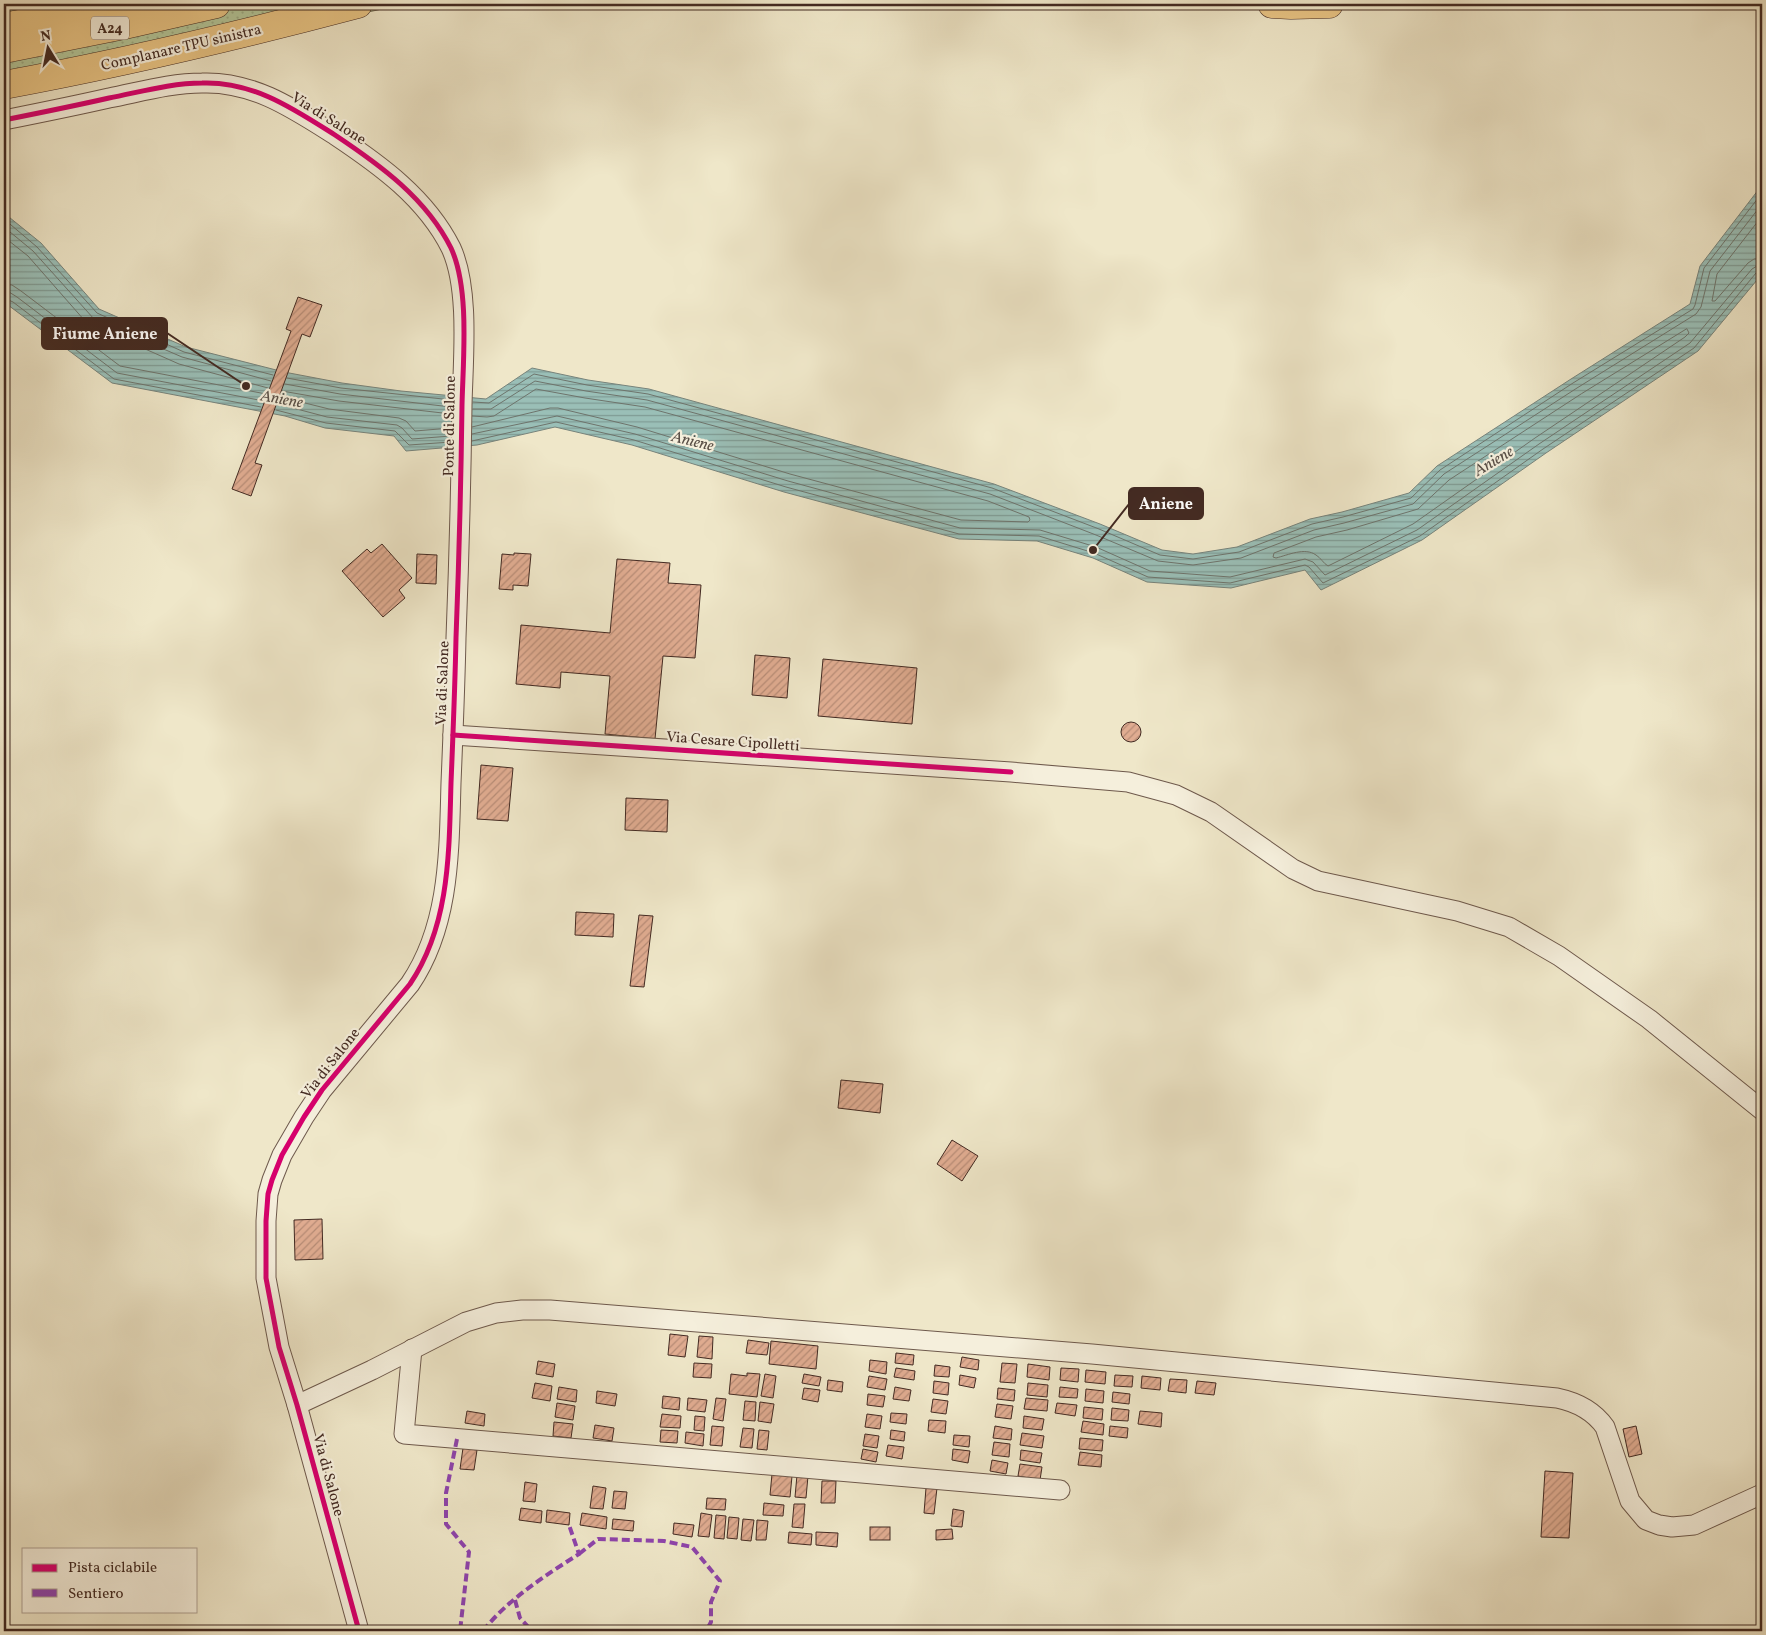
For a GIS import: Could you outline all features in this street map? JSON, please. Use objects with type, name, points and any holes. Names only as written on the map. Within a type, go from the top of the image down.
[{"type":"highway","name":"A24","points":[[4,27],[122,4]]},
{"type":"highway","name":"A24","points":[[4,49],[216,4]]},
{"type":"highway","name":"Complanare TPU sinistra","points":[[4,85],[124,60],[358,4]]},
{"type":"highway","points":[[1272,4],[1328,4]]},
{"type":"street","name":"Via di Salone","points":[[4,120],[158,88],[202,82],[227,84],[274,98],[298,111],[375,162],[414,196],[430,216],[452,251],[459,278],[463,342]]},
{"type":"street","name":"Ponte di Salone","points":[[460,510],[463,342]]},
{"type":"street","name":"Via di Salone","points":[[359,1631],[297,1405],[279,1347],[266,1278],[265,1244],[268,1194],[282,1155],[322,1090],[410,984],[421,968],[429,951],[440,916],[449,843],[460,510]]},
{"type":"street","name":"Via Cesare Cipolletti","points":[[453,735],[1011,772],[1128,782],[1176,795],[1210,812],[1294,869],[1318,881],[1457,911],[1509,927],[1559,956],[1648,1019],[1762,1110]]},
{"type":"street","points":[[297,1405],[466,1322],[480,1317],[522,1310],[550,1310],[1082,1353],[1570,1400],[1595,1416],[1605,1427],[1630,1501],[1635,1510],[1646,1520],[1672,1527],[1694,1525],[1762,1494]]},
{"type":"street","points":[[412,1349],[404,1434],[1060,1490]]},
{"type":"green space","points":[[4,4],[404,4],[4,94]]},
{"type":"water","points":[[1762,185],[1762,274],[1698,351],[1546,453],[1422,540],[1321,590],[1305,570],[1231,588],[1147,582],[1093,558],[1037,541],[959,539],[784,492],[632,445],[555,427],[477,445],[406,451],[394,436],[325,428],[285,416],[112,383],[4,302],[4,213],[41,243],[99,309],[186,347],[284,372],[342,383],[486,399],[532,368],[588,380],[649,389],[994,484],[1100,524],[1162,550],[1193,554],[1237,547],[1310,519],[1409,493],[1437,466],[1690,304],[1700,266]]},
{"type":"building","points":[[298,297],[322,305],[310,337],[302,334],[255,463],[262,465],[251,496],[232,489],[291,331],[286,329]]},
{"type":"building","points":[[382,544],[412,578],[399,590],[405,598],[383,617],[342,571],[367,549],[371,553]]},
{"type":"building","points":[[514,553],[531,554],[528,586],[513,585],[513,590],[499,589],[502,554],[514,555]]},
{"type":"building","points":[[417,554],[437,555],[436,584],[416,583]]},
{"type":"building","points":[[617,559],[670,563],[668,583],[701,585],[695,658],[663,656],[655,739],[605,734],[610,676],[561,672],[560,688],[516,684],[521,625],[610,633]]},
{"type":"building","points":[[755,655],[790,658],[787,698],[752,695]]},
{"type":"building","points":[[823,659],[917,668],[912,724],[818,716]]},
{"type":"building","points":[[1127,722],[1135,722],[1141,728],[1141,736],[1135,742],[1127,742],[1121,736],[1121,728]]},
{"type":"building","points":[[481,765],[513,768],[508,821],[477,819]]},
{"type":"building","points":[[626,798],[668,800],[667,832],[625,830]]},
{"type":"building","points":[[576,912],[614,914],[613,937],[575,935]]},
{"type":"building","points":[[639,915],[653,916],[644,987],[630,986]]},
{"type":"building","points":[[841,1080],[883,1084],[880,1113],[838,1108]]},
{"type":"building","points":[[952,1140],[978,1156],[962,1181],[937,1164]]},
{"type":"building","points":[[322,1219],[323,1259],[295,1260],[294,1220]]},
{"type":"building","points":[[670,1334],[688,1336],[685,1357],[668,1355]]},
{"type":"building","points":[[699,1336],[713,1337],[712,1359],[697,1357]]},
{"type":"building","points":[[748,1340],[769,1343],[767,1355],[746,1353]]},
{"type":"building","points":[[771,1341],[818,1346],[816,1369],[769,1364]]},
{"type":"building","points":[[896,1353],[914,1355],[913,1365],[895,1363]]},
{"type":"building","points":[[962,1357],[979,1360],[978,1370],[960,1367]]},
{"type":"building","points":[[870,1360],[887,1362],[886,1374],[869,1371]]},
{"type":"building","points":[[538,1361],[555,1364],[553,1377],[536,1374]]},
{"type":"building","points":[[694,1363],[712,1364],[711,1378],[693,1377]]},
{"type":"building","points":[[1002,1363],[1017,1364],[1015,1383],[1000,1382]]},
{"type":"building","points":[[1028,1364],[1050,1367],[1049,1380],[1027,1377]]},
{"type":"building","points":[[935,1365],[950,1367],[949,1377],[934,1376]]},
{"type":"building","points":[[896,1368],[915,1371],[914,1380],[894,1377]]},
{"type":"building","points":[[1061,1368],[1079,1369],[1078,1382],[1060,1380]]},
{"type":"building","points":[[1086,1370],[1106,1372],[1105,1384],[1085,1382]]},
{"type":"building","points":[[747,1373],[760,1374],[757,1397],[729,1394],[731,1374],[747,1376]]},
{"type":"building","points":[[765,1374],[776,1376],[773,1398],[761,1396]]},
{"type":"building","points":[[804,1374],[821,1377],[819,1386],[802,1383]]},
{"type":"building","points":[[960,1375],[976,1378],[974,1388],[959,1385]]},
{"type":"building","points":[[1115,1375],[1133,1376],[1132,1387],[1114,1386]]},
{"type":"building","points":[[869,1376],[887,1379],[885,1390],[867,1387]]},
{"type":"building","points":[[1142,1376],[1161,1378],[1160,1390],[1141,1388]]},
{"type":"building","points":[[1170,1379],[1187,1380],[1186,1393],[1168,1391]]},
{"type":"building","points":[[828,1380],[843,1382],[842,1392],[827,1390]]},
{"type":"building","points":[[934,1381],[949,1383],[948,1395],[933,1393]]},
{"type":"building","points":[[1197,1381],[1216,1383],[1214,1395],[1195,1393]]},
{"type":"building","points":[[535,1383],[552,1386],[550,1401],[532,1398]]},
{"type":"building","points":[[1028,1383],[1048,1385],[1047,1397],[1027,1395]]},
{"type":"building","points":[[559,1387],[577,1390],[576,1402],[557,1399]]},
{"type":"building","points":[[895,1387],[911,1390],[909,1401],[893,1399]]},
{"type":"building","points":[[1060,1387],[1078,1389],[1077,1398],[1059,1397]]},
{"type":"building","points":[[804,1388],[820,1390],[818,1402],[802,1399]]},
{"type":"building","points":[[998,1388],[1015,1390],[1014,1401],[997,1399]]},
{"type":"building","points":[[1086,1389],[1104,1391],[1103,1403],[1085,1401]]},
{"type":"building","points":[[597,1391],[617,1394],[615,1406],[596,1403]]},
{"type":"building","points":[[1113,1392],[1130,1394],[1129,1404],[1112,1402]]},
{"type":"building","points":[[868,1394],[885,1396],[883,1407],[867,1405]]},
{"type":"building","points":[[663,1396],[680,1398],[679,1410],[662,1408]]},
{"type":"building","points":[[688,1398],[707,1400],[705,1412],[687,1410]]},
{"type":"building","points":[[716,1398],[726,1399],[723,1421],[713,1419]]},
{"type":"building","points":[[1026,1398],[1048,1400],[1047,1411],[1024,1409]]},
{"type":"building","points":[[933,1399],[948,1401],[946,1414],[931,1412]]},
{"type":"building","points":[[745,1401],[756,1402],[755,1421],[743,1420]]},
{"type":"building","points":[[760,1402],[774,1404],[771,1423],[758,1421]]},
{"type":"building","points":[[557,1403],[575,1406],[573,1420],[555,1417]]},
{"type":"building","points":[[1057,1403],[1077,1405],[1075,1416],[1055,1413]]},
{"type":"building","points":[[997,1404],[1013,1406],[1011,1419],[995,1417]]},
{"type":"building","points":[[1084,1407],[1103,1409],[1102,1420],[1083,1418]]},
{"type":"building","points":[[1112,1408],[1129,1410],[1128,1421],[1111,1420]]},
{"type":"building","points":[[467,1411],[485,1414],[484,1426],[465,1423]]},
{"type":"building","points":[[1140,1411],[1162,1413],[1161,1427],[1138,1424]]},
{"type":"building","points":[[891,1413],[907,1414],[906,1424],[890,1422]]},
{"type":"building","points":[[662,1414],[681,1416],[680,1428],[660,1427]]},
{"type":"building","points":[[867,1414],[882,1416],[880,1429],[865,1427]]},
{"type":"building","points":[[695,1416],[705,1417],[704,1431],[694,1430]]},
{"type":"building","points":[[1024,1416],[1044,1419],[1042,1430],[1023,1428]]},
{"type":"building","points":[[929,1420],[946,1421],[945,1433],[928,1431]]},
{"type":"building","points":[[1083,1421],[1104,1424],[1103,1435],[1081,1432]]},
{"type":"building","points":[[554,1422],[573,1424],[571,1438],[553,1436]]},
{"type":"building","points":[[595,1425],[614,1428],[612,1441],[593,1438]]},
{"type":"building","points":[[712,1426],[724,1427],[722,1446],[710,1445]]},
{"type":"building","points":[[995,1426],[1012,1429],[1011,1440],[993,1438]]},
{"type":"building","points":[[1110,1426],[1128,1428],[1127,1438],[1109,1436]]},
{"type":"building","points":[[1636,1426],[1642,1454],[1629,1457],[1623,1429]]},
{"type":"building","points":[[743,1428],[754,1429],[752,1448],[740,1447]]},
{"type":"building","points":[[661,1430],[678,1431],[677,1443],[660,1442]]},
{"type":"building","points":[[759,1430],[769,1431],[767,1450],[757,1449]]},
{"type":"building","points":[[891,1430],[905,1432],[904,1441],[890,1439]]},
{"type":"building","points":[[686,1432],[704,1434],[703,1446],[685,1443]]},
{"type":"building","points":[[1022,1433],[1044,1436],[1042,1448],[1020,1445]]},
{"type":"building","points":[[865,1434],[879,1436],[877,1448],[863,1446]]},
{"type":"building","points":[[954,1435],[970,1436],[969,1447],[953,1445]]},
{"type":"building","points":[[1080,1438],[1103,1440],[1102,1451],[1079,1449]]},
{"type":"building","points":[[994,1442],[1010,1444],[1009,1457],[992,1455]]},
{"type":"building","points":[[888,1445],[904,1447],[902,1459],[886,1456]]},
{"type":"building","points":[[463,1448],[477,1450],[474,1470],[460,1469]]},
{"type":"building","points":[[863,1449],[878,1452],[876,1462],[861,1459]]},
{"type":"building","points":[[953,1449],[970,1451],[968,1463],[952,1460]]},
{"type":"building","points":[[1021,1450],[1042,1453],[1040,1463],[1020,1460]]},
{"type":"building","points":[[1080,1452],[1102,1455],[1101,1467],[1078,1465]]},
{"type":"building","points":[[992,1460],[1008,1463],[1006,1474],[990,1471]]},
{"type":"building","points":[[1020,1464],[1042,1467],[1040,1480],[1018,1476]]},
{"type":"building","points":[[1545,1471],[1573,1473],[1569,1538],[1541,1537]]},
{"type":"building","points":[[772,1474],[792,1476],[790,1497],[770,1495]]},
{"type":"building","points":[[797,1475],[808,1476],[806,1498],[795,1497]]},
{"type":"building","points":[[822,1481],[836,1481],[835,1503],[821,1503]]},
{"type":"building","points":[[525,1482],[537,1484],[535,1502],[523,1501]]},
{"type":"building","points":[[593,1486],[606,1488],[603,1509],[590,1508]]},
{"type":"building","points":[[926,1488],[937,1488],[934,1514],[924,1513]]},
{"type":"building","points":[[614,1491],[627,1492],[625,1509],[612,1508]]},
{"type":"building","points":[[707,1498],[726,1499],[725,1510],[706,1509]]},
{"type":"building","points":[[764,1503],[784,1505],[783,1516],[763,1515]]},
{"type":"building","points":[[794,1504],[805,1504],[803,1528],[792,1527]]},
{"type":"building","points":[[521,1508],[542,1511],[541,1523],[519,1520]]},
{"type":"building","points":[[953,1509],[964,1511],[962,1527],[951,1526]]},
{"type":"building","points":[[547,1510],[570,1513],[569,1525],[546,1522]]},
{"type":"building","points":[[582,1513],[607,1517],[606,1529],[580,1525]]},
{"type":"building","points":[[701,1513],[712,1515],[709,1537],[698,1536]]},
{"type":"building","points":[[716,1515],[726,1516],[724,1539],[714,1538]]},
{"type":"building","points":[[729,1517],[739,1518],[737,1539],[727,1538]]},
{"type":"building","points":[[613,1519],[634,1521],[633,1531],[612,1529]]},
{"type":"building","points":[[743,1519],[754,1520],[751,1541],[741,1540]]},
{"type":"building","points":[[757,1520],[768,1521],[766,1540],[756,1540]]},
{"type":"building","points":[[674,1523],[694,1525],[692,1537],[673,1534]]},
{"type":"building","points":[[870,1527],[890,1527],[890,1540],[870,1540]]},
{"type":"building","points":[[952,1529],[953,1539],[936,1540],[936,1530]]},
{"type":"building","points":[[789,1532],[812,1534],[811,1545],[788,1543]]},
{"type":"building","points":[[816,1532],[838,1533],[837,1547],[816,1545]]},
{"type":"marked path","points":[[457,1439],[446,1493],[446,1524],[469,1552],[460,1631]]},
{"type":"marked path","points":[[483,1631],[515,1599],[540,1579],[579,1554],[569,1525]]},
{"type":"marked path","points":[[579,1554],[598,1539],[664,1541],[692,1547],[720,1581],[711,1602],[711,1622],[706,1631]]},
{"type":"marked path","points":[[515,1600],[520,1618],[532,1631]]},
{"type":"cycle path","points":[[4,120],[156,88],[179,85],[221,84],[256,92],[272,98],[335,135],[369,158],[401,184],[429,213],[441,230],[451,248],[457,265],[461,284],[464,325],[460,521],[448,861],[440,913],[423,961],[410,984],[322,1090],[282,1155],[268,1194],[266,1221],[266,1278],[279,1347],[297,1405],[359,1631]]},
{"type":"cycle path","points":[[453,735],[1011,772]]},
{"type":"place","name":"Fiume Aniene","points":[[246,386]]},
{"type":"place","name":"Aniene","points":[[1093,550]]}]
